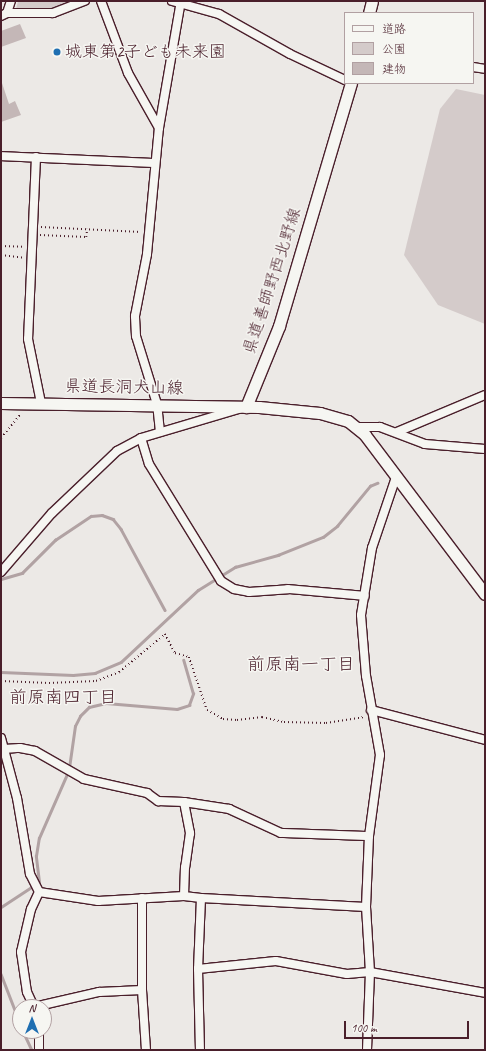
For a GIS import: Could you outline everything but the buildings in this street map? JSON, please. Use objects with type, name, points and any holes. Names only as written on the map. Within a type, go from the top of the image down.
[{"type":"main road","points":[[369,12],[372,1]]},
{"type":"main road","name":"県道善師野西北野線","points":[[246,407],[279,326],[351,84]]},
{"type":"main road","name":"県道長洞犬山線","points":[[1,402],[246,407]]},
{"type":"main road","points":[[246,407],[320,413],[337,417],[356,427],[385,462],[485,594]]},
{"type":"street","points":[[11,1],[4,14],[53,13],[84,1]]},
{"type":"street","points":[[101,1],[128,73],[159,128]]},
{"type":"street","points":[[172,1],[181,2],[219,14],[290,54],[344,80]]},
{"type":"street","points":[[160,432],[157,404],[139,350],[135,326],[136,303],[149,234],[159,128],[181,2]]},
{"type":"street","points":[[474,67],[485,68]]},
{"type":"street","points":[[1,156],[155,163]]},
{"type":"street","points":[[36,157],[34,230],[28,339],[42,403]]},
{"type":"street","points":[[397,432],[485,395]]},
{"type":"street","points":[[1,572],[52,513],[117,450],[141,438],[246,407]]},
{"type":"street","points":[[356,427],[380,427],[397,432],[425,444],[485,449]]},
{"type":"street","points":[[141,438],[149,464],[221,581],[234,589],[249,592],[288,590],[365,596]]},
{"type":"street","points":[[367,1050],[370,972],[366,907],[369,836],[381,765],[372,713],[361,630],[372,548],[395,475]]},
{"type":"street","points":[[372,713],[485,740]]},
{"type":"street","points":[[1,738],[17,798],[30,874],[39,892]]},
{"type":"street","points":[[4,749],[20,748],[35,751],[84,779],[146,793],[158,801],[184,802],[229,809],[282,833],[369,836]]},
{"type":"street","points":[[184,802],[190,833],[185,867],[184,896]]},
{"type":"street","points":[[39,892],[98,901],[184,896],[366,907]]},
{"type":"street","points":[[30,999],[27,992],[21,952],[31,909],[39,892]]},
{"type":"street","points":[[142,898],[142,990],[146,1050]]},
{"type":"street","points":[[200,898],[198,969],[200,1050]]},
{"type":"street","points":[[198,969],[276,961],[348,974],[370,972],[485,993]]},
{"type":"street","points":[[52,1003],[99,992],[142,990]]},
{"type":"street","points":[[39,1039],[39,1050]]},
{"type":"path","points":[[34,230],[86,237],[87,229]]},
{"type":"path","points":[[34,230],[87,229],[149,234]]},
{"type":"path","points":[[1,246],[32,248]]},
{"type":"path","points":[[1,255],[32,258]]},
{"type":"path","points":[[1,438],[21,413],[21,403]]},
{"type":"path","points":[[1,681],[49,683],[96,681],[119,672],[161,635],[165,634],[174,653],[188,657],[206,710],[223,719],[237,720],[262,717],[284,722],[326,723],[372,713]]},
{"type":"green space","points":[[18,1],[75,1],[50,10],[16,9]]},
{"type":"green space","points":[[456,89],[485,95],[485,324],[438,305],[404,255],[440,109]]},
{"type":"waterway","points":[[1,672],[73,675],[95,673],[121,662],[198,590],[235,567],[278,555],[323,537],[337,526],[370,486],[377,483]]},
{"type":"waterway","points":[[1,579],[22,573],[55,540],[91,516],[102,515],[113,519],[121,529],[165,610]]},
{"type":"waterway","points":[[69,768],[75,726],[80,716],[89,707],[106,703],[177,709],[189,705],[193,694],[183,660]]},
{"type":"waterway","points":[[1,907],[39,882],[36,856],[39,838],[68,772]]},
{"type":"waterway","points":[[1,974],[12,1002]]},
{"type":"waterway","points":[[27,1039],[32,1050]]},
{"type":"place","name":"城東第2子ども未来園","points":[[57,52]]},
{"type":"district","name":"前原南一丁目","points":[[301,664]]},
{"type":"district","name":"前原南四丁目","points":[[63,697]]}]
